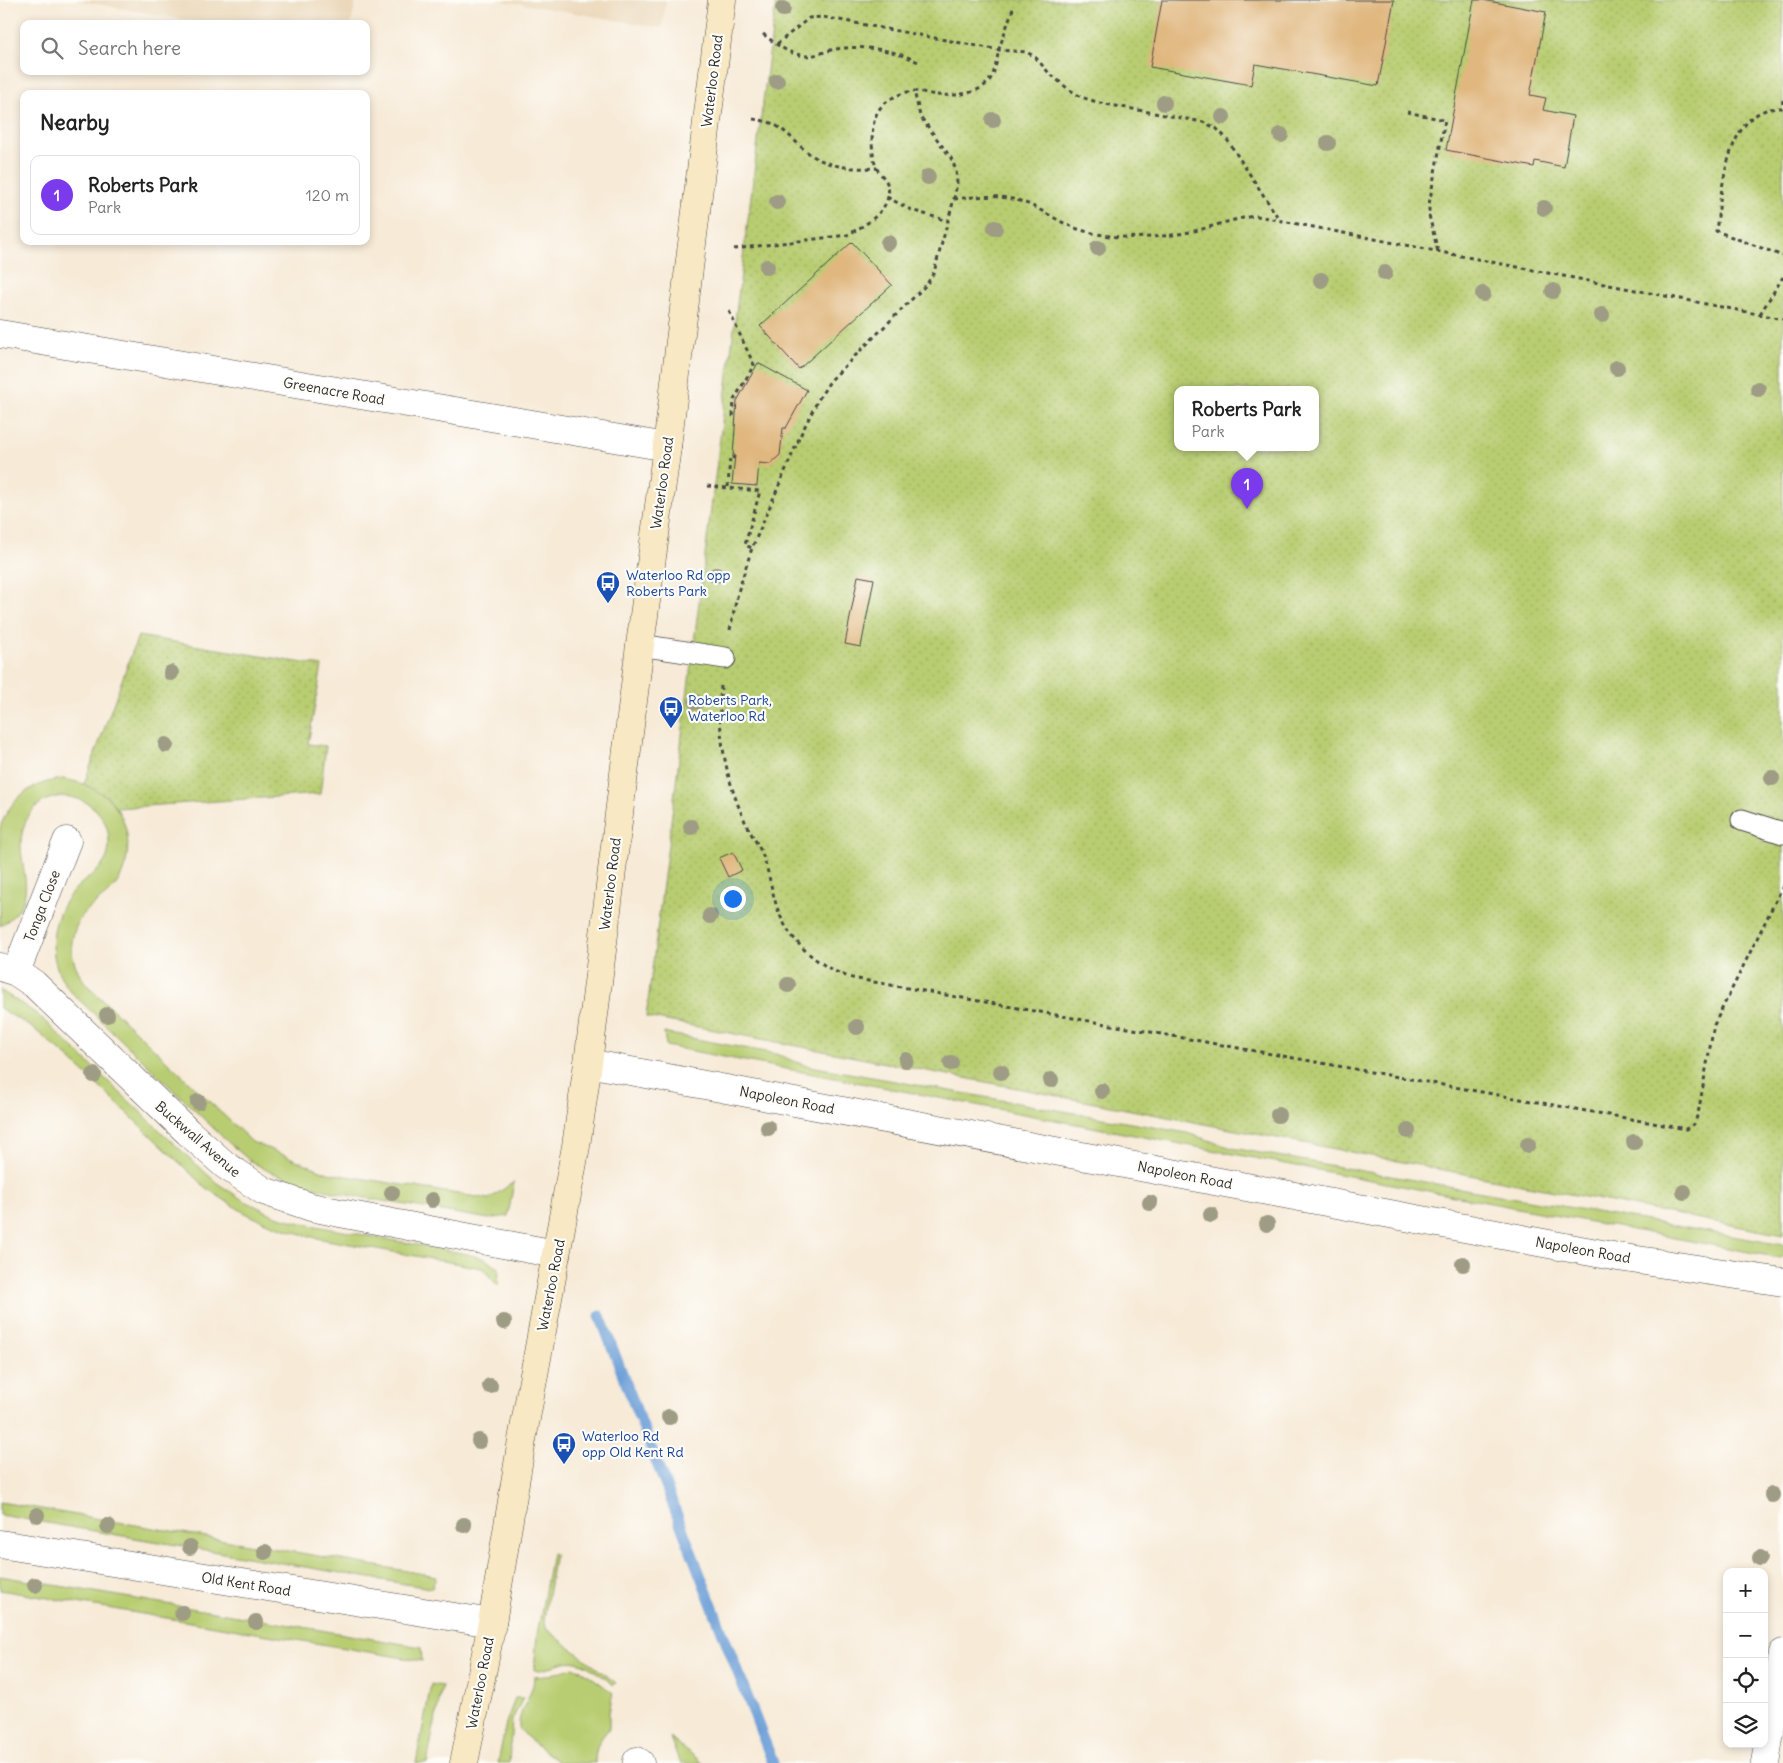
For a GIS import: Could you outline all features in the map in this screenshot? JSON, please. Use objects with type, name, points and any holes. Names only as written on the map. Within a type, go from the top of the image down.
[{"type":"main road","name":"Waterloo Road","points":[[464,1763],[492,1623],[522,1440],[576,1146],[667,447],[722,0]]},
{"type":"street","name":"Greenacre Road","points":[[0,334],[667,447]]},
{"type":"street","name":"Tonga Close","points":[[8,970],[67,840]]},
{"type":"street","name":"Buckwall Avenue","points":[[8,970],[34,984],[53,1000],[73,1022],[206,1149],[242,1178],[264,1191],[311,1207],[556,1254]]},
{"type":"street","name":"Napoleon Road","points":[[588,1063],[1618,1256],[1783,1282]]},
{"type":"street","name":"Old Kent Road","points":[[0,1544],[492,1623]]},
{"type":"street","points":[[1765,1763],[1783,1653]]},
{"type":"lane","points":[[640,645],[725,658]]},
{"type":"lane","points":[[1742,820],[1783,833]]},
{"type":"path","points":[[734,249],[847,235],[875,218],[887,197],[888,188],[885,177],[877,168],[873,141],[874,120],[879,110],[885,102],[899,95],[914,91],[935,95],[955,95],[971,92],[982,87],[991,79],[995,69],[999,50],[1014,6]]},
{"type":"path","points":[[776,44],[810,18],[823,17],[999,50],[1026,52],[1036,58],[1067,88],[1081,96],[1100,102],[1203,122],[1216,128],[1226,138],[1280,219]]},
{"type":"path","points":[[763,34],[784,50],[802,56],[854,48],[879,50],[907,56],[918,62]]},
{"type":"path","points":[[914,91],[920,116],[951,158],[956,170],[957,183],[954,200],[934,272],[927,284],[830,382],[818,400],[752,548],[738,592],[725,658],[720,713],[726,763],[738,805],[763,857],[785,926],[808,953],[836,973],[852,978],[1686,1129],[1694,1124],[1698,1114],[1714,1026],[1783,886]]},
{"type":"path","points":[[1783,100],[1782,108],[1771,108],[1751,119],[1735,143],[1725,168],[1716,231],[1783,256]]},
{"type":"path","points":[[1407,112],[1445,120],[1429,204],[1429,215],[1438,252]]},
{"type":"path","points":[[752,119],[770,122],[812,156],[826,163],[841,167],[877,168]]},
{"type":"path","points":[[954,200],[986,196],[1008,198],[1030,204],[1066,224],[1086,232],[1112,236],[1140,237],[1177,234],[1243,217],[1257,216],[1280,219],[1438,252],[1783,319]]},
{"type":"path","points":[[887,197],[911,210],[948,221]]},
{"type":"path","points":[[1760,314],[1783,277]]},
{"type":"path","points":[[729,311],[754,365],[734,400],[733,416],[736,417]]},
{"type":"path","points":[[728,487],[730,458],[735,458]]},
{"type":"path","points":[[707,486],[760,491],[745,546],[752,548]]},
{"type":"shaded area","points":[[74,0],[356,0],[352,20],[186,20]]},
{"type":"shaded area","points":[[498,0],[666,0],[662,28]]},
{"type":"green space","points":[[776,0],[1783,0],[1783,1235],[646,1017]]},
{"type":"green space","points":[[138,636],[322,666],[308,744],[326,746],[320,794],[116,808],[108,797],[84,784]]},
{"type":"green space","points":[[63,779],[87,785],[104,794],[122,817],[128,839],[126,862],[117,883],[107,894],[89,908],[79,920],[73,935],[73,957],[86,984],[252,1142],[328,1173],[489,1199],[514,1182],[508,1216],[489,1219],[342,1194],[317,1188],[270,1172],[249,1160],[229,1143],[71,992],[57,967],[53,940],[55,926],[59,913],[66,901],[75,889],[101,866],[108,854],[109,846],[107,828],[99,814],[88,803],[74,798],[59,797],[44,801],[32,811],[24,826],[21,840],[25,879],[22,903],[14,915],[0,926],[0,828],[10,808],[24,793],[41,784]]},
{"type":"green space","points":[[0,990],[37,1014],[217,1183],[243,1200],[276,1216],[305,1224],[485,1259],[499,1268],[498,1286],[482,1268],[316,1238],[265,1222],[238,1209],[206,1188],[69,1058],[34,1029],[0,1008]]},
{"type":"green space","points":[[664,1033],[776,1054],[804,1065],[1187,1133],[1232,1148],[1783,1245],[1783,1256],[1780,1258],[666,1046]]},
{"type":"green space","points":[[0,1502],[436,1576],[432,1588],[411,1585],[0,1515]]},
{"type":"green space","points":[[552,1553],[555,1554],[544,1619],[546,1628],[616,1683],[614,1685],[596,1671],[576,1662],[569,1661],[545,1669],[534,1670],[537,1635]]},
{"type":"green space","points":[[0,1576],[421,1647],[422,1661],[0,1590]]},
{"type":"green space","points":[[572,1668],[582,1670],[613,1693],[609,1713],[609,1729],[598,1745],[595,1763],[560,1763],[527,1737],[519,1728],[520,1715],[531,1690],[534,1677],[546,1676]]},
{"type":"green space","points":[[431,1684],[442,1686],[427,1763],[416,1763]]},
{"type":"green space","points":[[515,1698],[523,1698],[512,1720],[509,1763],[498,1763],[506,1723]]},
{"type":"green space","points":[[670,1738],[703,1763],[681,1763]]},
{"type":"building","points":[[1162,0],[1394,0],[1378,86],[1255,64],[1251,85],[1150,67]]},
{"type":"building","points":[[1474,0],[1546,12],[1530,95],[1546,98],[1543,110],[1573,116],[1564,167],[1535,161],[1534,167],[1446,150]]},
{"type":"building","points":[[852,242],[892,285],[799,369],[760,326]]},
{"type":"building","points":[[758,363],[807,390],[786,428],[783,428],[780,455],[770,464],[759,463],[757,486],[732,484],[737,401]]},
{"type":"building","points":[[858,576],[874,579],[861,647],[845,644]]},
{"type":"building","points":[[733,852],[742,870],[728,877],[719,858]]},
{"type":"waterway","points":[[600,1316],[773,1763]]},
{"type":"place","name":"Roberts Park","points":[[1247,509]]},
{"type":"place","name":"Waterloo Rd opp Roberts Park","points":[[608,604]]},
{"type":"place","name":"Roberts Park, Waterloo Rd","points":[[671,729]]},
{"type":"place","name":"Waterloo Rd opp Old Kent Rd","points":[[564,1465]]}]
